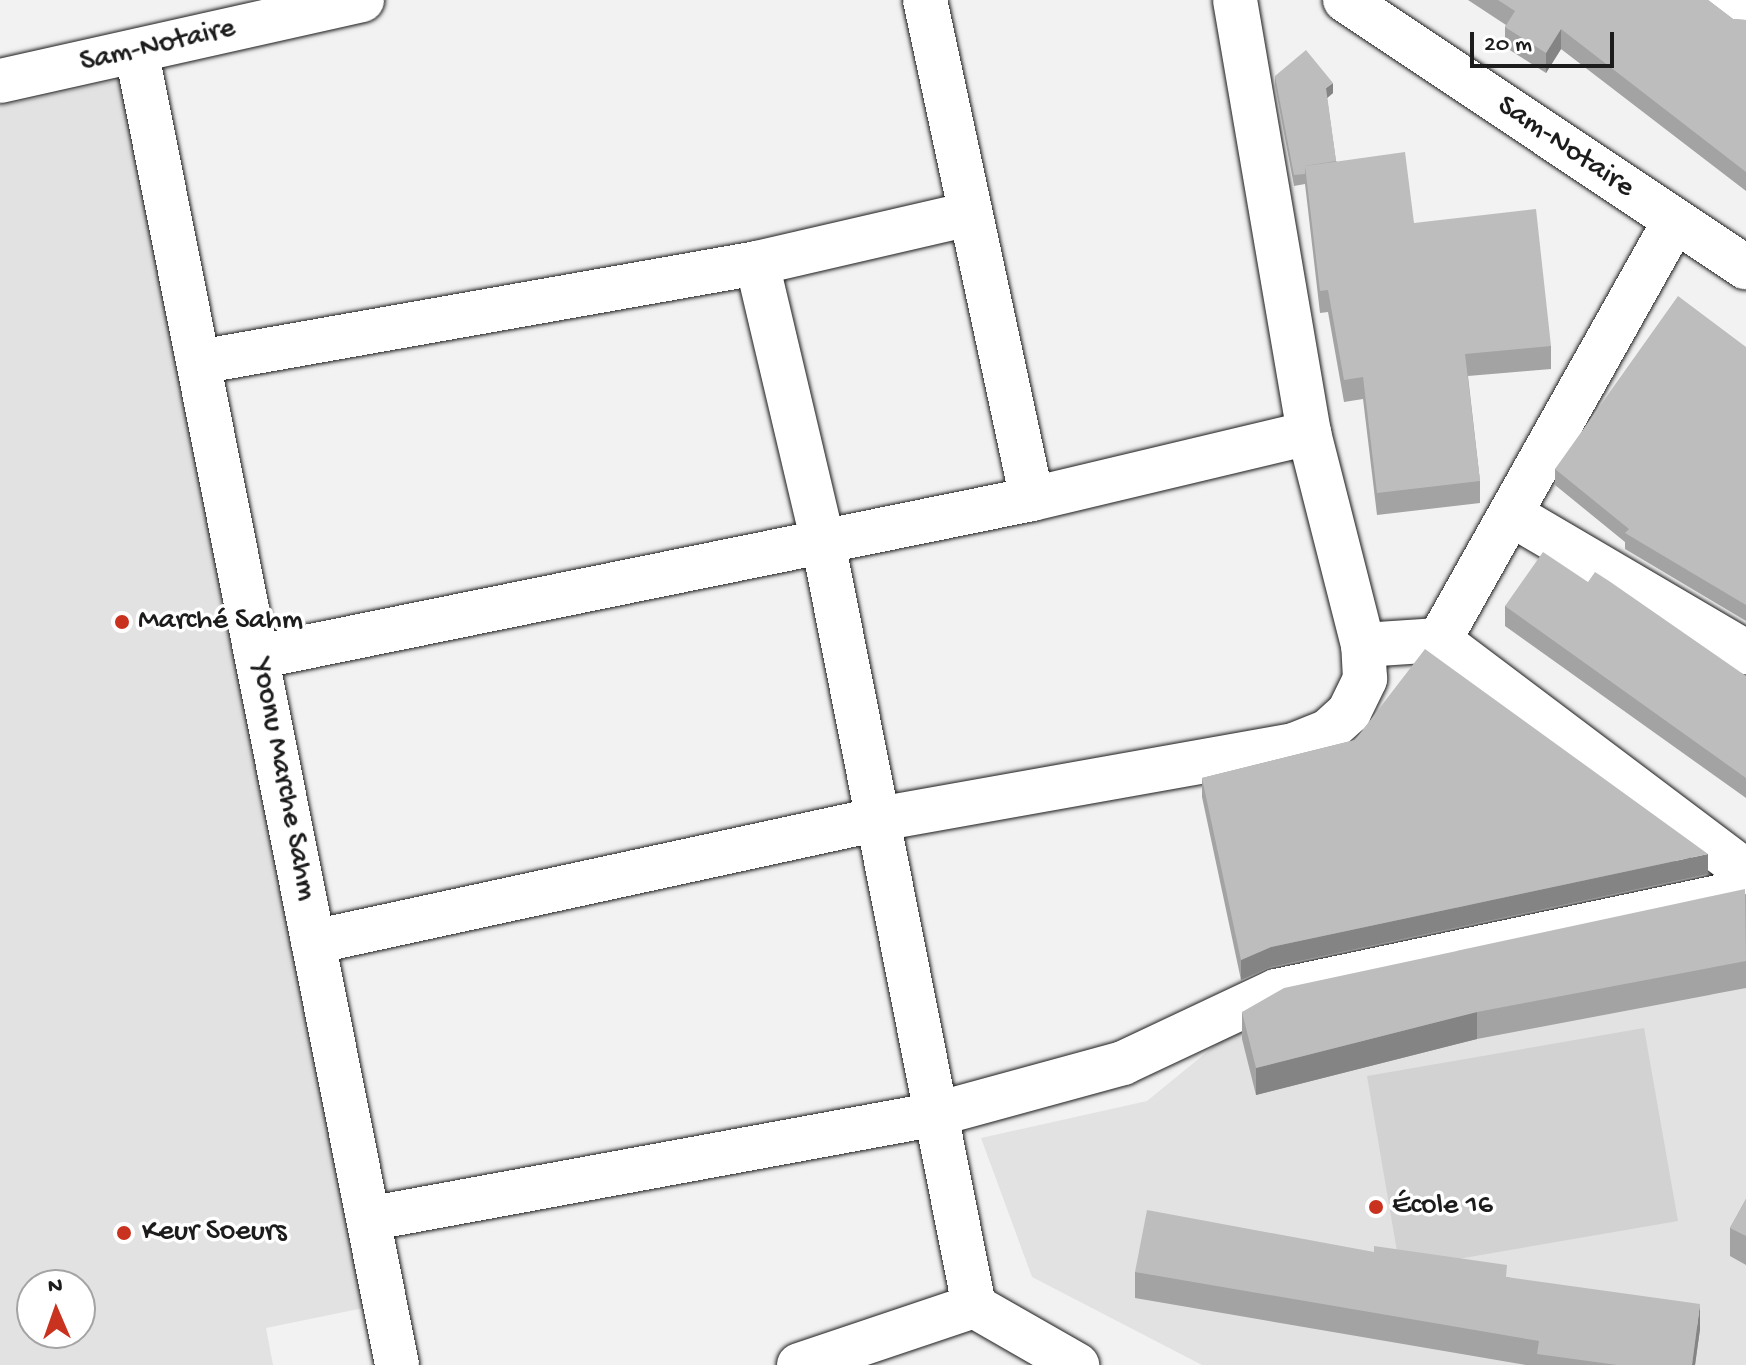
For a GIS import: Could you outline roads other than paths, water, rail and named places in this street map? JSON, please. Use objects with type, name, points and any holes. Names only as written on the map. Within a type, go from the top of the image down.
[{"type":"street","name":"Sam-Notaire","points":[[0,81],[137,54],[362,0]]},
{"type":"street","points":[[925,0],[1032,499]]},
{"type":"street","points":[[313,942],[879,819],[1294,745],[1327,732],[1357,702],[1363,645],[1309,433],[1235,0]]},
{"type":"street","name":"Sam-Notaire","points":[[1345,0],[1674,222],[1746,267]]},
{"type":"street","points":[[1719,0],[1746,18]]},
{"type":"street","name":"Yoonu Marche Sahm","points":[[137,54],[313,942],[373,1218],[397,1365]]},
{"type":"street","points":[[199,362],[757,263],[969,214]]},
{"type":"street","points":[[1439,640],[1514,516],[1674,222]]},
{"type":"street","points":[[757,263],[823,542],[974,1306]]},
{"type":"street","points":[[257,657],[1032,499],[1309,433]]},
{"type":"street","points":[[1514,516],[1746,652]]},
{"type":"street","points":[[1363,645],[1439,640],[1746,871]]},
{"type":"street","points":[[373,1218],[937,1114],[1123,1063],[1276,991],[1746,891]]},
{"type":"street","points":[[799,1365],[974,1306],[1077,1365]]},
{"type":"place","name":"Marché Sahm","points":[[122,622]]},
{"type":"place","name":"École 16","points":[[1376,1207]]},
{"type":"place","name":"Keur Soeurs","points":[[124,1233]]}]
